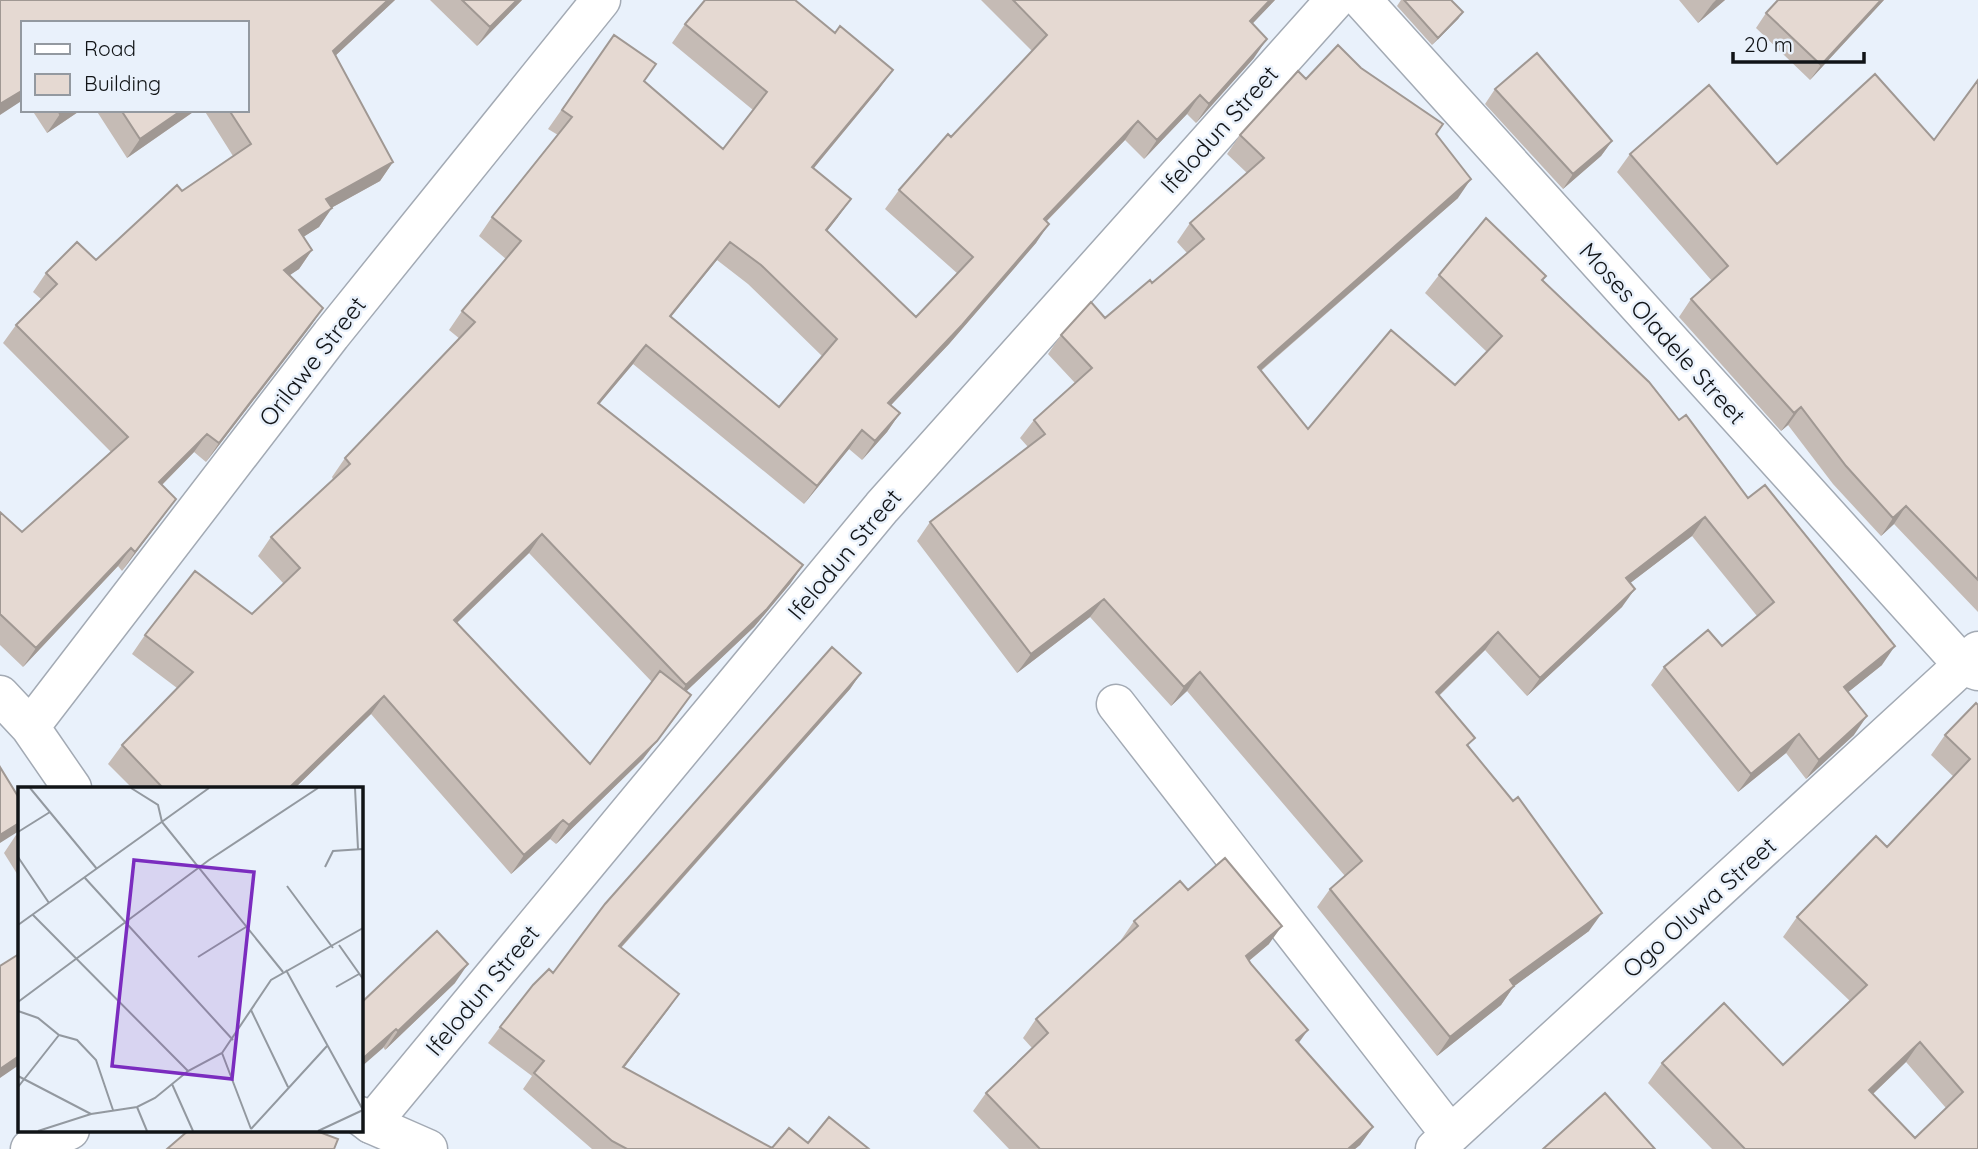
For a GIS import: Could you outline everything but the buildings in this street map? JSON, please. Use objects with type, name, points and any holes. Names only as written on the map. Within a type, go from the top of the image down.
[{"type":"street","name":"Orilawe Street","points":[[30,726],[331,335],[601,0]]},
{"type":"street","name":"Ifelodun Street","points":[[366,1120],[882,507],[1335,0]]},
{"type":"street","name":"Moses Oladele Street","points":[[1362,0],[1973,663]]},
{"type":"street","name":"Ogo Oluwa Street","points":[[1443,1142],[1973,663]]},
{"type":"street","points":[[0,695],[30,726],[71,787]]},
{"type":"street","points":[[1116,704],[1443,1142]]},
{"type":"street","points":[[366,1120],[428,1149]]},
{"type":"street","points":[[30,1149],[66,1132]]}]
